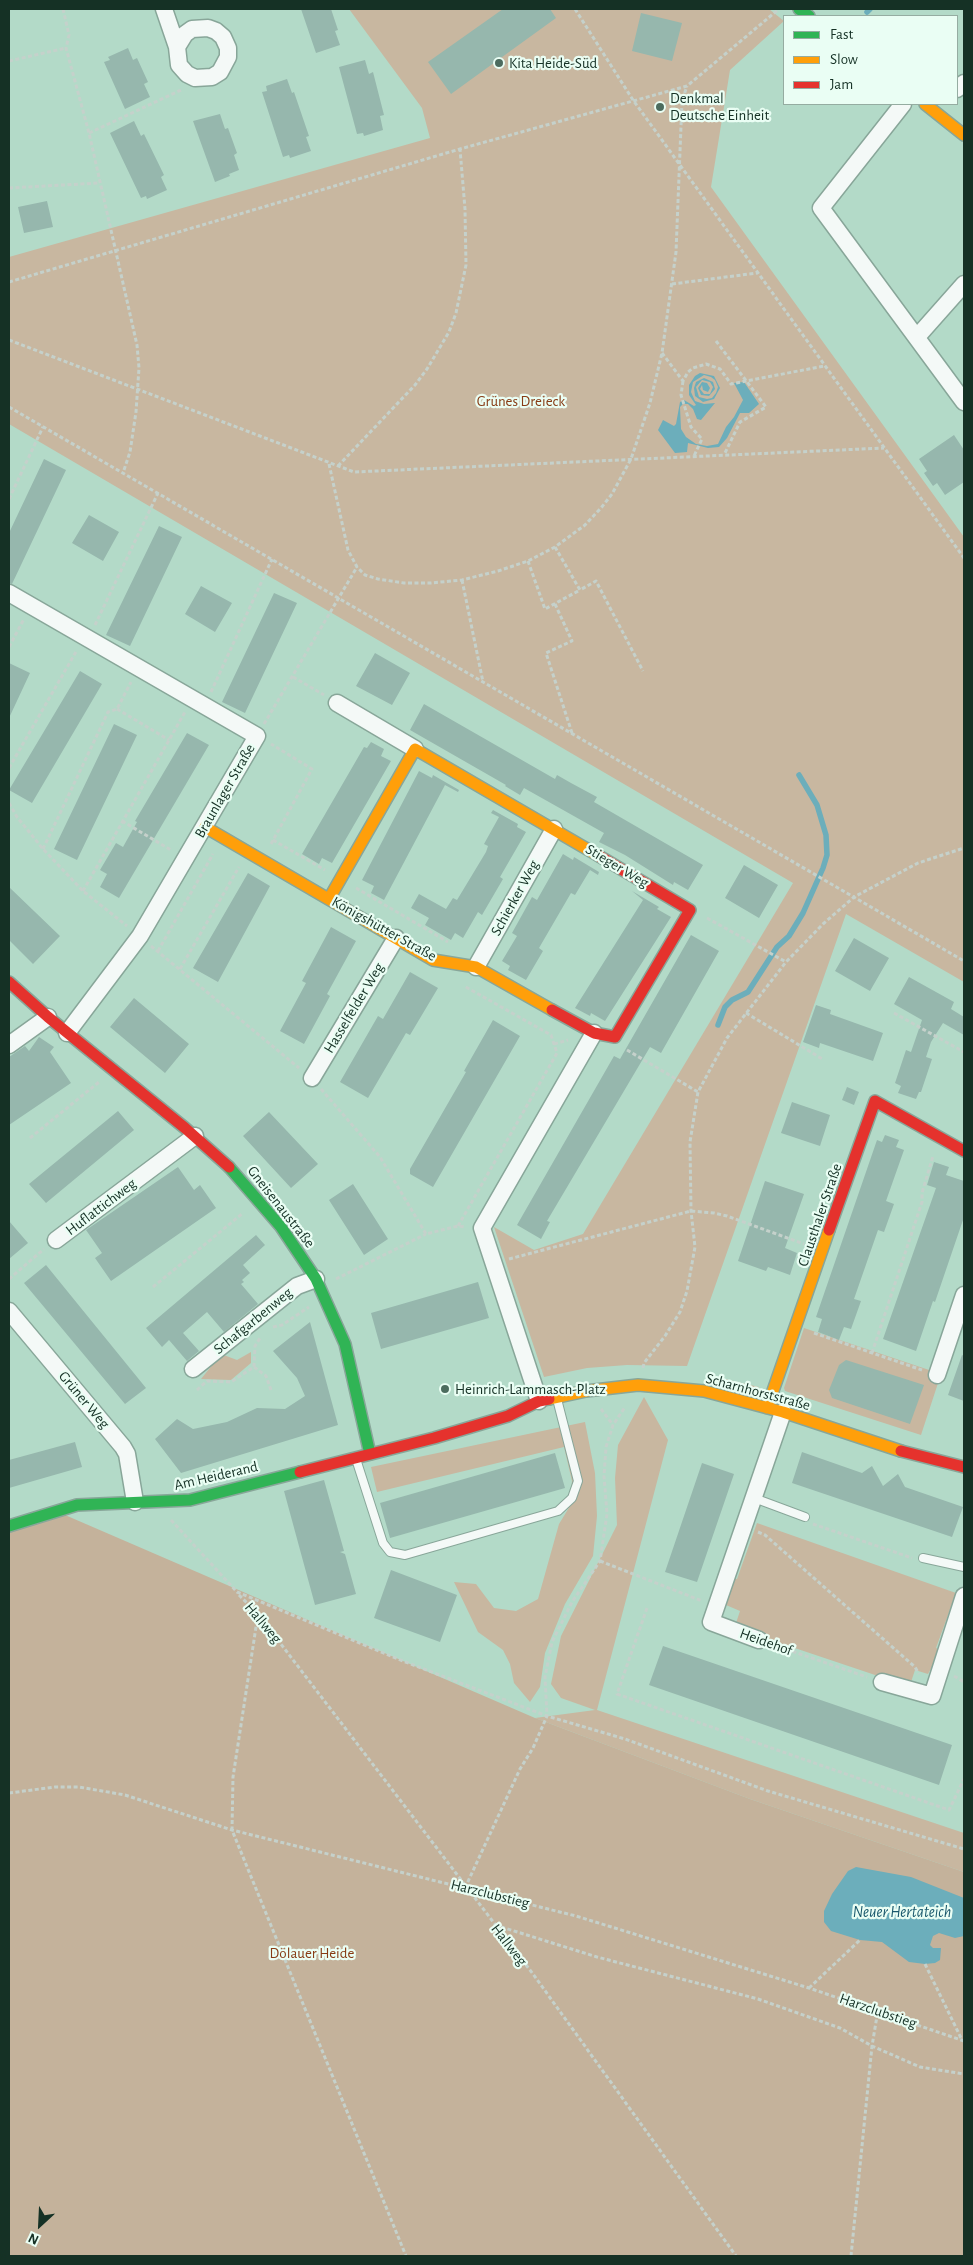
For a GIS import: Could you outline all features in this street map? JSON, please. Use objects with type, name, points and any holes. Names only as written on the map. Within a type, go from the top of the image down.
[{"type":"street","points":[[164,9],[177,47],[179,65],[187,74],[195,78],[204,79],[220,72],[225,65],[228,48],[223,37],[216,31],[208,28],[192,29],[184,34],[177,47]]},
{"type":"street","points":[[902,105],[821,208],[964,402]]},
{"type":"street","points":[[932,106],[964,135]]},
{"type":"street","points":[[917,337],[964,284]]},
{"type":"street","name":"Braunlager Straße","points":[[9,593],[257,736],[140,936],[67,1033]]},
{"type":"street","name":"Stieger Weg","points":[[337,703],[690,910]]},
{"type":"street","points":[[329,899],[415,749]]},
{"type":"street","name":"Königshütter Straße","points":[[205,827],[433,960],[476,967],[594,1033],[615,1037]]},
{"type":"street","name":"Schierker Weg","points":[[476,967],[554,829]]},
{"type":"street","points":[[615,1037],[690,910]]},
{"type":"street","name":"Hasselfelder Weg","points":[[312,1078],[396,938]]},
{"type":"street","name":"Gneisenaustraße","points":[[9,982],[48,1018],[195,1136],[236,1173],[259,1200],[316,1279],[345,1344],[370,1454]]},
{"type":"street","points":[[9,1045],[48,1018]]},
{"type":"street","points":[[370,1454],[508,1416],[539,1401],[482,1228],[594,1033]]},
{"type":"street","name":"Clausthaler Straße","points":[[767,1408],[875,1101],[964,1151]]},
{"type":"street","name":"Huflattichweg","points":[[56,1240],[195,1136]]},
{"type":"street","name":"Schafgarbenweg","points":[[193,1369],[297,1286],[316,1279]]},
{"type":"street","points":[[937,1375],[964,1295]]},
{"type":"street","name":"Grüner Weg","points":[[9,1311],[123,1447],[127,1454],[135,1502]]},
{"type":"street","name":"Scharnhorststraße","points":[[539,1401],[586,1391],[638,1386],[704,1390],[784,1412],[912,1455],[964,1467]]},
{"type":"street","name":"Heidehof","points":[[759,1640],[712,1622],[784,1412]]},
{"type":"street","name":"Am Heiderand","points":[[9,1526],[76,1506],[190,1500],[370,1454]]},
{"type":"street","points":[[882,1682],[932,1696],[964,1596]]},
{"type":"lane","points":[[356,1457],[383,1543],[390,1552],[405,1555],[558,1511],[572,1498],[578,1481],[556,1397]]},
{"type":"lane","points":[[754,1498],[806,1517]]},
{"type":"lane","points":[[923,1558],[964,1566]]},
{"type":"path","points":[[63,9],[68,35],[66,48],[89,133],[137,345],[138,390],[130,452],[123,473]]},
{"type":"path","points":[[575,9],[633,100],[964,558]]},
{"type":"path","points":[[9,282],[460,149],[688,86],[779,9]]},
{"type":"path","points":[[9,61],[66,48]]},
{"type":"path","points":[[89,133],[204,79]]},
{"type":"path","points":[[329,463],[348,550],[356,567],[364,575],[371,577],[404,582],[431,583],[462,580],[528,561],[555,547],[585,525],[612,494],[631,459],[650,403],[662,353],[676,252],[682,101],[688,86]]},
{"type":"path","points":[[338,466],[415,385],[449,332],[456,313],[466,265],[460,149]]},
{"type":"path","points":[[9,188],[99,183]]},
{"type":"path","points":[[672,284],[757,273]]},
{"type":"path","points":[[9,340],[354,472],[884,448]]},
{"type":"path","points":[[716,341],[766,407],[740,422],[724,455]]},
{"type":"path","points":[[662,353],[683,381]]},
{"type":"path","points":[[694,456],[702,439],[691,427],[681,395],[683,381],[688,372],[693,368],[706,364],[720,369],[731,384],[824,366]]},
{"type":"path","points":[[9,408],[964,961]]},
{"type":"path","points":[[9,499],[43,427]]},
{"type":"path","points":[[149,512],[158,493]]},
{"type":"path","points":[[555,547],[580,590]]},
{"type":"path","points":[[83,891],[169,740],[199,703],[272,560]]},
{"type":"path","points":[[528,561],[545,609],[596,581],[644,671]]},
{"type":"path","points":[[262,860],[312,769],[257,736],[356,567]]},
{"type":"path","points":[[462,580],[482,682]]},
{"type":"path","points":[[555,604],[572,641],[546,653],[572,734]]},
{"type":"path","points":[[9,647],[31,606]]},
{"type":"path","points":[[42,849],[108,712],[117,709],[138,668]]},
{"type":"path","points":[[293,677],[337,703]]},
{"type":"path","points":[[117,709],[169,740]]},
{"type":"path","points":[[9,802],[42,849],[83,891],[312,1078],[380,1157],[426,1234]]},
{"type":"path","points":[[122,821],[186,858]]},
{"type":"path","points":[[158,951],[222,837]]},
{"type":"path","points":[[273,840],[449,943]]},
{"type":"path","points":[[465,1888],[520,1769],[533,1748],[547,1716],[545,1677],[552,1642],[572,1602],[600,1561],[607,1514],[604,1476],[606,1447],[613,1425],[638,1386],[644,1363],[665,1336],[680,1312],[687,1291],[695,1247],[691,1211],[690,1142],[698,1092],[728,1038],[746,1012],[786,962],[823,924],[854,898],[918,863],[964,848]]},
{"type":"path","points":[[180,969],[248,852]]},
{"type":"path","points":[[690,910],[768,950],[786,962]]},
{"type":"path","points":[[458,1226],[557,1052],[551,1035],[459,983]]},
{"type":"path","points":[[746,1012],[824,1060]]},
{"type":"path","points":[[894,1013],[964,1052]]},
{"type":"path","points":[[615,1037],[618,1044],[698,1092]]},
{"type":"path","points":[[30,1138],[113,1070]]},
{"type":"path","points":[[872,1352],[922,1202],[922,1193],[939,1137]]},
{"type":"path","points":[[153,1287],[259,1200]]},
{"type":"path","points":[[494,1264],[691,1211],[726,1216],[823,1251]]},
{"type":"path","points":[[316,1279],[336,1279],[426,1234],[458,1226],[482,1228]]},
{"type":"path","name":"Huflattichweg","points":[[9,1279],[56,1240]]},
{"type":"path","points":[[268,1327],[282,1325],[323,1296]]},
{"type":"path","points":[[797,1327],[937,1375]]},
{"type":"path","points":[[254,1367],[255,1346],[264,1334]]},
{"type":"path","points":[[197,1390],[207,1381],[231,1382],[254,1367]]},
{"type":"path","points":[[254,1367],[266,1376],[271,1390]]},
{"type":"path","name":"Hallweg","points":[[155,1503],[258,1614],[538,1982],[736,2256]]},
{"type":"path","points":[[806,1517],[813,1524],[915,1559],[923,1558]]},
{"type":"path","points":[[744,1527],[765,1535],[915,1667],[932,1696]]},
{"type":"path","points":[[600,1561],[717,1607]]},
{"type":"path","points":[[237,1592],[403,1661],[547,1716],[625,1739],[768,1791],[964,1849]]},
{"type":"path","points":[[647,1608],[617,1694],[949,1810],[964,1779]]},
{"type":"path","points":[[258,1614],[233,1777],[232,1830],[406,2256]]},
{"type":"path","name":"Heidehof","points":[[759,1640],[882,1682]]},
{"type":"path","name":"Harzclubstieg","points":[[9,1793],[55,1787],[100,1789],[125,1794],[232,1830],[576,1916],[878,2010],[964,2040]]},
{"type":"path","points":[[493,1925],[597,1957],[758,1999],[840,2028],[872,2046],[920,2067],[964,2074]]},
{"type":"path","points":[[809,1988],[860,1940]]},
{"type":"path","points":[[925,1964],[964,2040]]},
{"type":"path","points":[[851,2256],[872,2046],[878,2010]]},
{"type":"green space","name":"Grünes Dreieck","points":[[349,9],[769,9],[783,22],[730,70],[711,187],[964,537],[964,982],[846,914],[687,1366],[627,1365],[587,1368],[544,1377],[494,1227],[534,1250],[583,1234],[793,883],[9,424],[9,257],[430,138],[422,108]]},
{"type":"green space","points":[[804,1328],[941,1374],[921,1435],[785,1391],[784,1388]]},
{"type":"green space","points":[[251,1352],[251,1363],[231,1380],[201,1379],[221,1354],[237,1360]]},
{"type":"green space","points":[[725,1379],[759,1387],[757,1393],[723,1385]]},
{"type":"green space","points":[[644,1397],[668,1440],[597,1710],[964,1833],[964,1872],[750,1799],[535,1718],[595,1710],[561,1698],[551,1684],[561,1636],[617,1525],[615,1478],[618,1445]]},
{"type":"green space","points":[[585,1422],[595,1473],[597,1516],[593,1556],[565,1604],[545,1653],[540,1687],[530,1702],[514,1683],[510,1664],[503,1650],[478,1632],[454,1582],[476,1584],[494,1608],[516,1611],[538,1599],[559,1524],[570,1506],[572,1481],[564,1447],[377,1492],[371,1467]]},
{"type":"green space","name":"Dölauer Heide","points":[[65,1515],[535,1718],[750,1799],[964,1872],[964,2256],[9,2256],[9,1532]]},
{"type":"green space","points":[[757,1523],[956,1593],[936,1648],[941,1650],[928,1674],[915,1670],[911,1682],[884,1678],[756,1635],[736,1623],[740,1611],[726,1605],[731,1578],[737,1579]]},
{"type":"water","points":[[700,373],[714,376],[720,388],[714,399],[703,402],[695,396],[694,388],[696,382],[704,378],[713,382],[715,389],[709,396],[701,395],[698,388],[702,382],[707,383],[710,388],[708,392],[703,390],[702,385],[700,389],[704,394],[710,394],[713,387],[710,382],[702,380],[696,387],[699,397],[707,399],[712,398],[716,393],[718,387],[715,380],[704,375],[693,382],[691,392],[695,401],[704,404],[715,403],[701,420],[697,419],[693,409],[688,404],[683,404],[680,407],[681,429],[686,437],[696,444],[707,446],[718,444],[743,400],[734,383],[744,382],[759,404],[749,413],[740,413],[727,438],[719,447],[708,448],[688,443],[687,452],[675,453],[658,430],[663,420],[674,426],[676,424],[680,402],[684,400],[694,406],[696,405],[689,395],[689,385],[695,376]]},
{"type":"water","name":"Neuer Hertateich","points":[[856,1867],[911,1877],[964,1898],[964,1936],[955,1938],[939,1933],[933,1936],[930,1945],[933,1948],[941,1948],[940,1960],[935,1963],[925,1964],[909,1962],[882,1942],[860,1940],[831,1931],[824,1922],[824,1911],[832,1894],[848,1871]]},
{"type":"building","points":[[301,9],[331,9],[338,30],[335,31],[340,45],[316,53]]},
{"type":"building","points":[[503,9],[550,9],[556,18],[451,94],[428,62]]},
{"type":"building","points":[[641,13],[682,23],[672,61],[632,51]]},
{"type":"building","points":[[128,48],[133,60],[137,58],[148,82],[144,84],[150,97],[125,109],[104,62],[110,60],[108,57]]},
{"type":"building","points":[[365,60],[369,74],[373,72],[384,115],[380,116],[383,130],[364,136],[363,133],[357,134],[339,67]]},
{"type":"building","points":[[287,79],[292,93],[294,92],[309,136],[306,137],[311,151],[290,158],[289,155],[283,157],[262,92],[267,91],[266,86]]},
{"type":"building","points":[[220,114],[225,129],[228,128],[237,153],[234,155],[239,170],[215,182],[193,121]]},
{"type":"building","points":[[134,121],[141,136],[144,134],[164,175],[161,177],[167,190],[147,199],[146,196],[141,198],[110,133]]},
{"type":"building","points":[[47,201],[53,227],[24,233],[18,207]]},
{"type":"building","points":[[954,435],[964,450],[964,482],[945,495],[937,483],[933,486],[924,473],[927,471],[919,459]]},
{"type":"building","points":[[44,459],[66,470],[12,584],[9,583],[9,533]]},
{"type":"building","points":[[89,515],[119,532],[103,561],[72,543]]},
{"type":"building","points":[[159,526],[182,537],[130,646],[106,635]]},
{"type":"building","points":[[201,586],[232,603],[215,632],[185,614]]},
{"type":"building","points":[[274,593],[297,603],[245,713],[222,702]]},
{"type":"building","points":[[375,653],[410,673],[392,705],[356,686]]},
{"type":"building","points":[[9,663],[30,673],[9,718]]},
{"type":"building","points":[[80,671],[102,684],[32,803],[9,790]]},
{"type":"building","points":[[424,704],[555,779],[557,775],[597,797],[594,802],[703,865],[688,890],[674,882],[673,885],[625,855],[599,842],[604,833],[524,788],[520,795],[410,730]]},
{"type":"building","points":[[114,724],[137,735],[77,860],[54,849]]},
{"type":"building","points":[[187,733],[209,745],[119,898],[100,887],[107,874],[100,870],[116,843],[123,847],[137,822],[135,821]]},
{"type":"building","points":[[371,742],[384,749],[381,756],[391,761],[332,863],[322,858],[319,864],[302,854],[364,747],[367,748]]},
{"type":"building","points":[[419,771],[432,778],[433,775],[459,790],[458,792],[445,785],[384,900],[371,893],[374,886],[362,880]]},
{"type":"building","points":[[493,810],[518,824],[517,827],[526,832],[500,877],[503,879],[482,915],[478,912],[463,938],[455,933],[451,940],[425,925],[429,918],[411,908],[419,894],[446,909],[453,898],[457,900],[486,852],[488,846],[484,844],[499,817],[491,813]]},
{"type":"building","points":[[563,854],[573,860],[574,857],[599,872],[598,875],[590,870],[575,895],[571,893],[539,948],[543,951],[526,980],[508,970],[510,966],[502,961],[517,936],[512,933],[532,897],[537,900]]},
{"type":"building","points":[[744,865],[778,885],[759,918],[725,898]]},
{"type":"building","points":[[248,873],[270,886],[218,982],[193,968]]},
{"type":"building","points":[[9,887],[60,936],[33,964],[9,940]]},
{"type":"building","points":[[632,891],[659,907],[657,909],[671,917],[605,1021],[591,1013],[590,1016],[575,1008],[643,900]]},
{"type":"building","points":[[331,927],[356,941],[327,994],[330,996],[304,1044],[280,1031],[306,983],[302,981]]},
{"type":"building","points":[[691,935],[719,951],[661,1053],[650,1047],[547,1221],[550,1222],[541,1239],[517,1225],[614,1056],[620,1059]]},
{"type":"building","points":[[854,938],[889,958],[870,991],[835,971]]},
{"type":"building","points":[[410,972],[438,988],[410,1035],[406,1033],[368,1098],[340,1082],[378,1016],[383,1019]]},
{"type":"building","points":[[909,977],[954,1002],[951,1009],[964,1017],[964,1035],[943,1023],[931,1042],[926,1057],[932,1059],[921,1092],[919,1092],[916,1099],[898,1093],[901,1086],[895,1083],[906,1050],[911,1052],[922,1020],[894,1004]]},
{"type":"building","points":[[134,998],[189,1044],[165,1073],[110,1027]]},
{"type":"building","points":[[816,1005],[831,1010],[830,1014],[883,1033],[873,1061],[820,1043],[819,1048],[803,1042]]},
{"type":"building","points":[[493,1020],[520,1036],[433,1187],[410,1174],[410,1169],[466,1072],[464,1071]]},
{"type":"building","points":[[39,1037],[54,1047],[50,1052],[71,1083],[9,1125],[9,1057],[25,1046],[29,1051]]},
{"type":"building","points":[[847,1087],[859,1092],[854,1105],[842,1100]]},
{"type":"building","points":[[792,1102],[830,1115],[820,1146],[781,1133]]},
{"type":"building","points":[[118,1111],[134,1130],[46,1203],[29,1184]]},
{"type":"building","points":[[269,1112],[318,1164],[291,1188],[243,1136]]},
{"type":"building","points":[[885,1135],[899,1140],[896,1147],[904,1150],[886,1201],[894,1204],[884,1232],[878,1230],[854,1299],[861,1301],[851,1329],[844,1327],[839,1340],[818,1332],[822,1319],[816,1317],[877,1140],[882,1142]]},
{"type":"building","points":[[934,1162],[949,1167],[946,1175],[964,1181],[964,1217],[916,1351],[883,1339],[936,1188],[927,1185]]},
{"type":"building","points":[[178,1167],[194,1190],[200,1185],[216,1208],[111,1281],[95,1258],[102,1253],[86,1230]]},
{"type":"building","points":[[765,1181],[804,1194],[785,1248],[797,1253],[790,1275],[768,1267],[766,1271],[738,1261]]},
{"type":"building","points":[[353,1184],[388,1239],[364,1255],[329,1200]]},
{"type":"building","points":[[9,1221],[28,1243],[9,1259]]},
{"type":"building","points":[[256,1235],[265,1245],[243,1265],[250,1273],[242,1280],[244,1282],[241,1284],[258,1304],[224,1332],[207,1312],[183,1333],[199,1351],[187,1361],[169,1340],[162,1347],[146,1328]]},
{"type":"building","points":[[46,1265],[146,1388],[125,1404],[24,1283]]},
{"type":"building","points":[[478,1282],[489,1318],[381,1349],[371,1313]]},
{"type":"building","points":[[310,1322],[338,1425],[181,1473],[155,1439],[177,1419],[193,1429],[227,1422],[257,1408],[285,1409],[305,1396],[297,1378],[273,1351]]},
{"type":"building","points":[[962,1355],[964,1356],[964,1401],[948,1395]]},
{"type":"building","points":[[846,1360],[924,1385],[910,1424],[832,1398],[829,1390],[839,1365]]},
{"type":"building","points":[[75,1442],[82,1467],[9,1488],[9,1460]]},
{"type":"building","points":[[802,1452],[862,1473],[872,1466],[883,1486],[898,1474],[905,1487],[963,1507],[952,1537],[792,1483]]},
{"type":"building","points":[[555,1453],[565,1488],[390,1538],[380,1503]]},
{"type":"building","points":[[702,1463],[734,1474],[697,1582],[665,1572]]},
{"type":"building","points":[[324,1480],[344,1551],[340,1552],[345,1554],[356,1594],[315,1605],[284,1491]]},
{"type":"building","points":[[391,1570],[457,1595],[440,1642],[374,1618]]},
{"type":"building","points":[[663,1646],[952,1745],[939,1785],[649,1685]]},
{"type":"waterway","points":[[867,12],[870,9]]},
{"type":"waterway","points":[[718,1025],[725,1007],[732,1000],[748,992],[777,947],[789,936],[803,913],[823,868],[827,855],[826,835],[817,805],[799,775]]},
{"type":"traffic: fast","points":[[799,9],[808,15]]},
{"type":"traffic: fast","points":[[229,1167],[281,1227],[316,1279],[345,1344],[370,1454]]},
{"type":"traffic: fast","points":[[9,1526],[77,1505],[190,1500],[300,1472]]},
{"type":"traffic: slow","points":[[926,105],[964,135]]},
{"type":"traffic: slow","points":[[329,899],[415,749],[599,856]]},
{"type":"traffic: slow","points":[[205,827],[433,960],[476,967],[552,1010]]},
{"type":"traffic: slow","points":[[767,1408],[829,1230]]},
{"type":"traffic: slow","points":[[549,1399],[586,1391],[638,1385],[704,1391],[783,1412],[901,1451]]},
{"type":"traffic: jam","points":[[552,1010],[594,1033],[615,1037],[690,910],[599,856]]},
{"type":"traffic: jam","points":[[9,982],[48,1017],[185,1128],[229,1167]]},
{"type":"traffic: jam","points":[[829,1230],[875,1101],[964,1151]]},
{"type":"traffic: jam","points":[[300,1472],[434,1438],[508,1416],[539,1401],[549,1399]]},
{"type":"traffic: jam","points":[[901,1451],[964,1467]]},
{"type":"place","name":"Kita Heide-Süd","points":[[499,63]]},
{"type":"place","name":"Denkmal Deutsche Einheit","points":[[660,107]]},
{"type":"place","name":"Heinrich-Lammasch-Platz","points":[[445,1389]]}]
